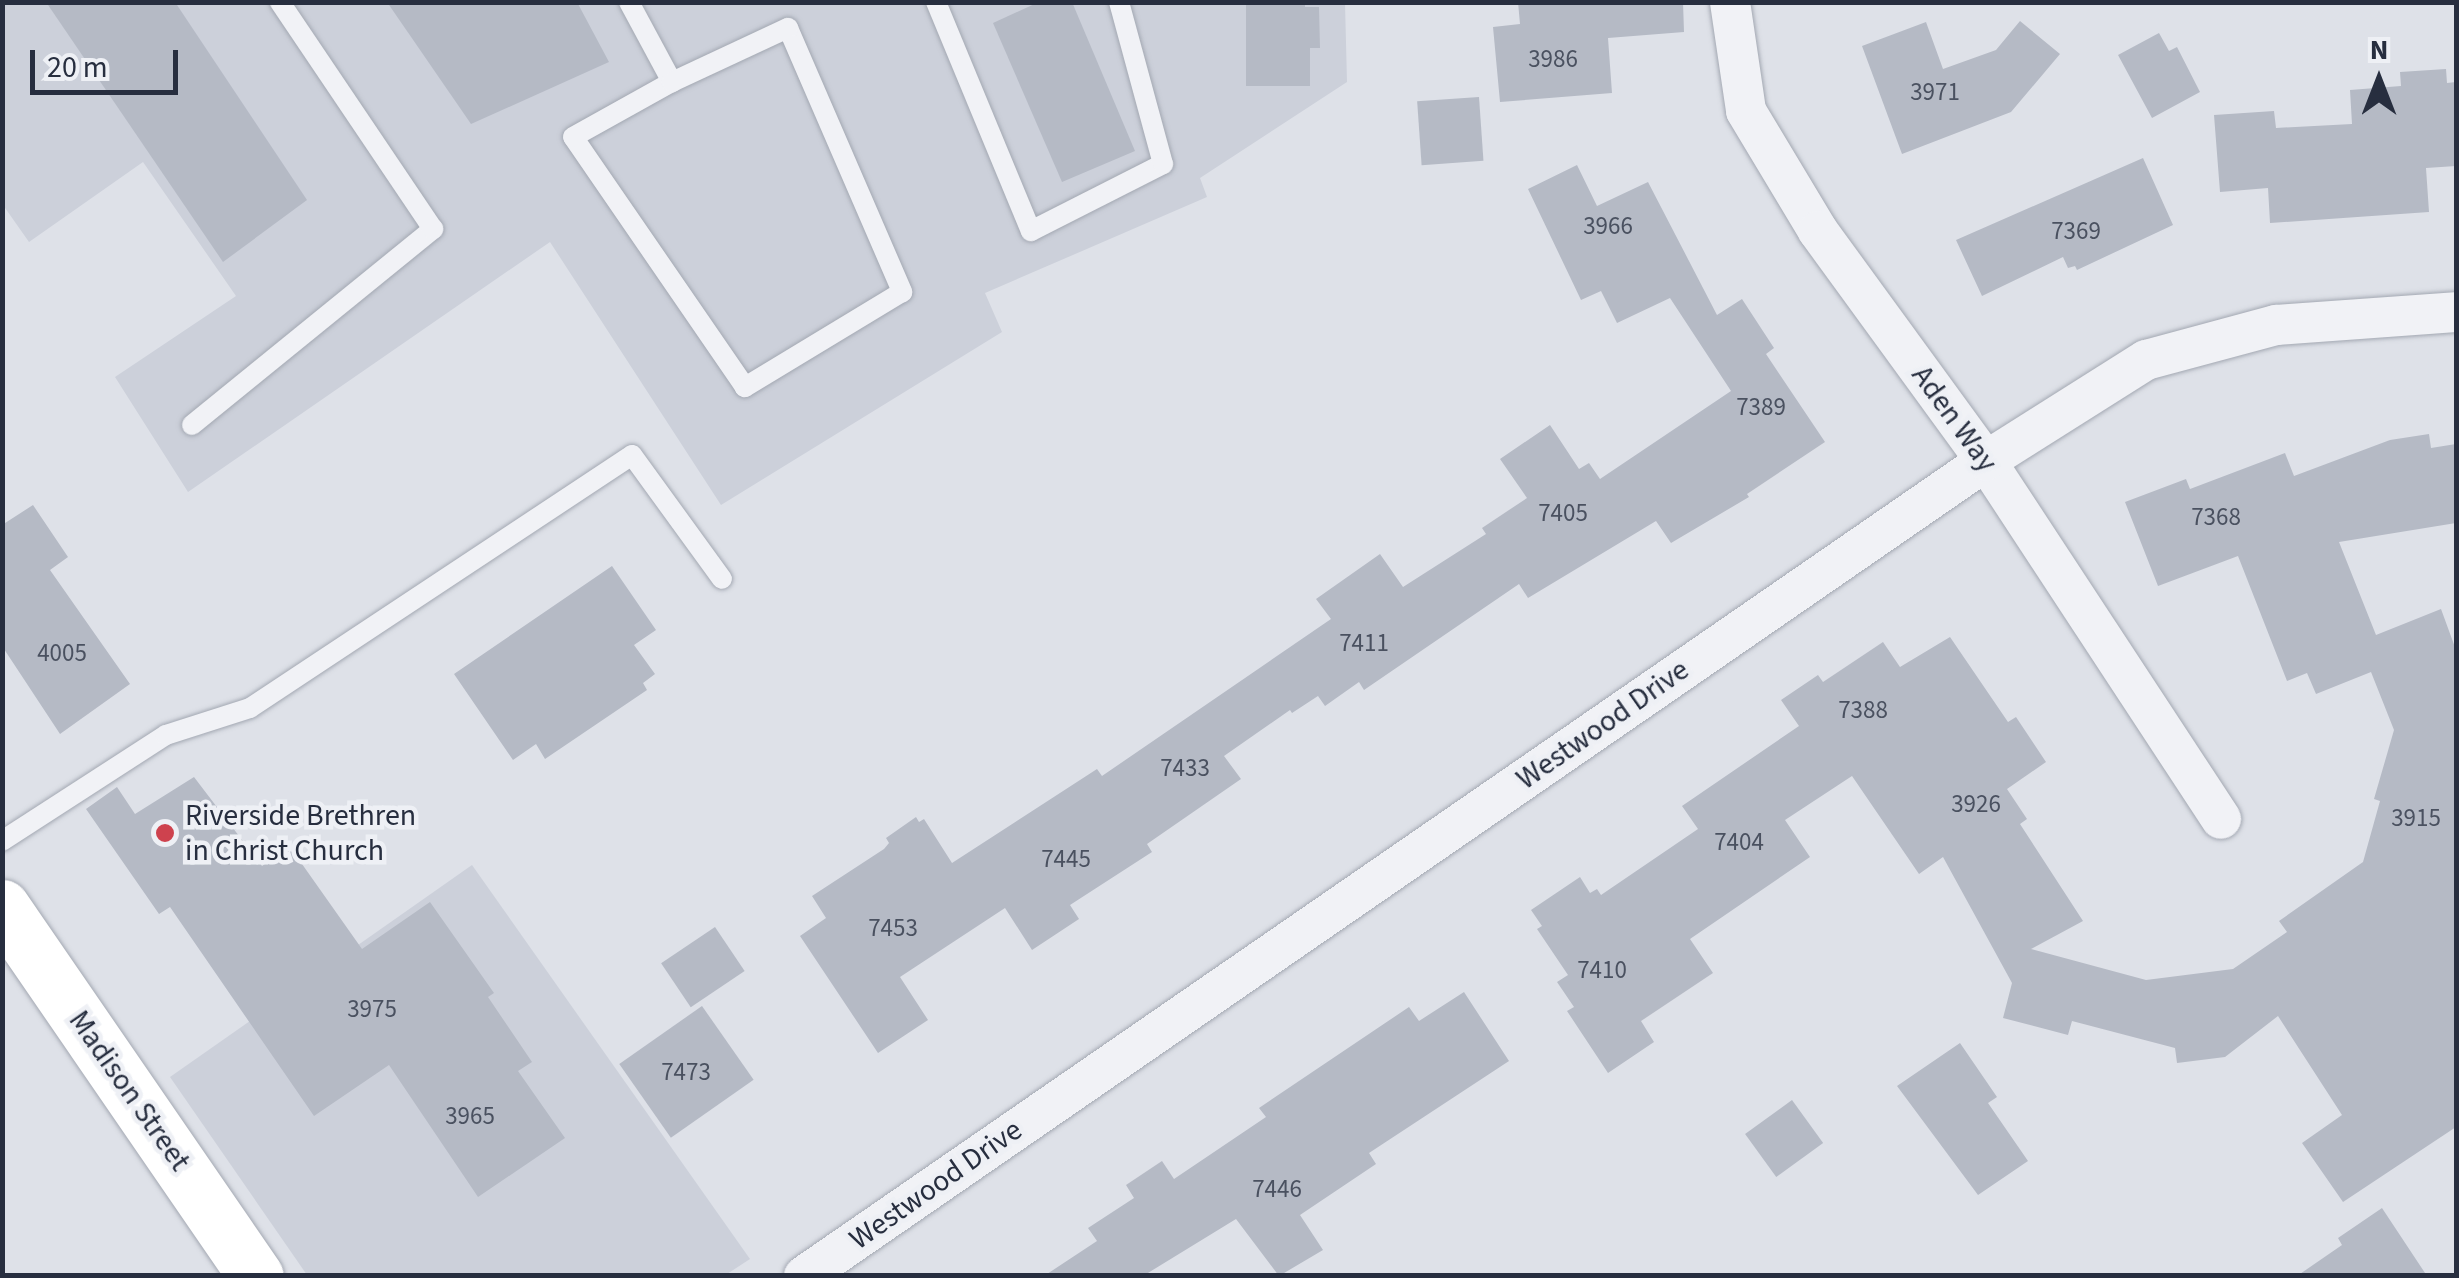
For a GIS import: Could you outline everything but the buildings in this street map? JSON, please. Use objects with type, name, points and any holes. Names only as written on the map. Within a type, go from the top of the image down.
[{"type":"main road","name":"Madison Street","points":[[2,907],[256,1276]]},
{"type":"street","name":"Aden Way","points":[[1730,2],[1746,111],[1818,231],[1986,461],[2221,820]]},
{"type":"street","name":"Westwood Drive","points":[[804,1276],[1986,461],[2146,360],[2276,325],[2456,312]]},
{"type":"lane","points":[[192,425],[432,230],[280,2]]},
{"type":"lane","points":[[629,2],[672,82]]},
{"type":"lane","points":[[936,2],[1031,231],[1163,164],[1118,2]]},
{"type":"lane","points":[[788,28],[902,292],[745,387],[572,137],[672,82],[788,28]]},
{"type":"lane","points":[[2,841],[166,736],[250,708],[632,455],[722,579]]},
{"type":"shaded area","points":[[2,3],[1345,3],[1347,82],[1200,178],[1207,197],[985,293],[1002,332],[721,505],[550,242],[188,492],[115,377],[236,296],[143,162],[29,242],[3,205]]},
{"type":"shaded area","points":[[472,865],[750,1259],[724,1276],[307,1275],[170,1077]]},
{"type":"place","name":"Riverside Brethren in Christ Church","points":[[165,833]]}]
